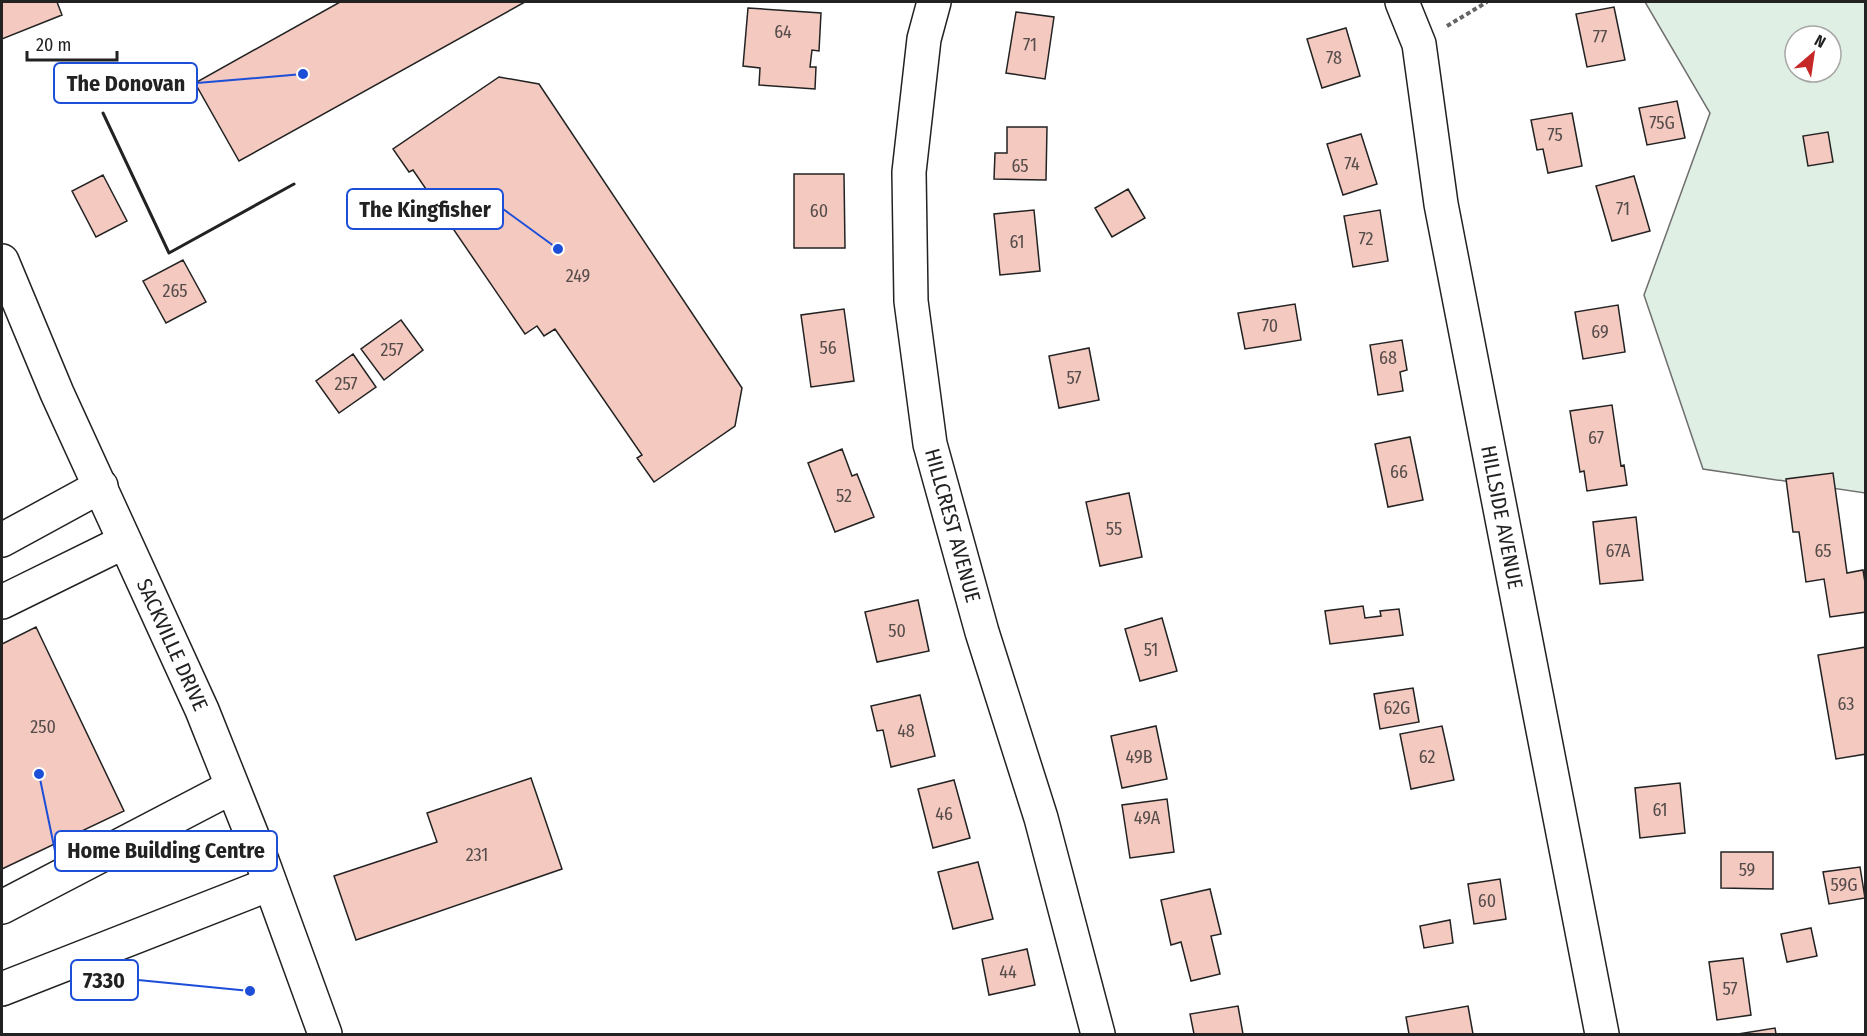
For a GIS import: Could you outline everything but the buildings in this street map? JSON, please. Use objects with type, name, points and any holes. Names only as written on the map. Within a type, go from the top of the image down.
[{"type":"street","name":"HILLCREST AVENUE","points":[[934,2],[924,39],[909,172],[911,301],[930,444],[982,632],[1041,818],[1098,1035]]},
{"type":"street","name":"HILLSIDE AVENUE","points":[[1402,2],[1419,44],[1441,204],[1602,1035]]},
{"type":"street","name":"SACKVILLE DRIVE","points":[[2,261],[57,393],[202,710],[270,884],[325,1035]]},
{"type":"street","points":[[2,540],[101,486]]},
{"type":"street","points":[[2,602],[124,542]]},
{"type":"street","points":[[2,906],[232,787]]},
{"type":"street","points":[[2,989],[270,884]]},
{"type":"path","points":[[1419,44],[1487,2]]},
{"type":"green space","points":[[1645,2],[1865,2],[1865,493],[1703,469],[1644,295],[1710,113]]},
{"type":"wall","points":[[103,113],[169,253],[294,184]]},
{"type":"place","name":"The Donovan","points":[[303,74]]},
{"type":"place","name":"The Kingfisher","points":[[558,249]]},
{"type":"place","name":"Home Building Centre","points":[[39,774]]},
{"type":"place","name":"7330","points":[[250,991]]}]
